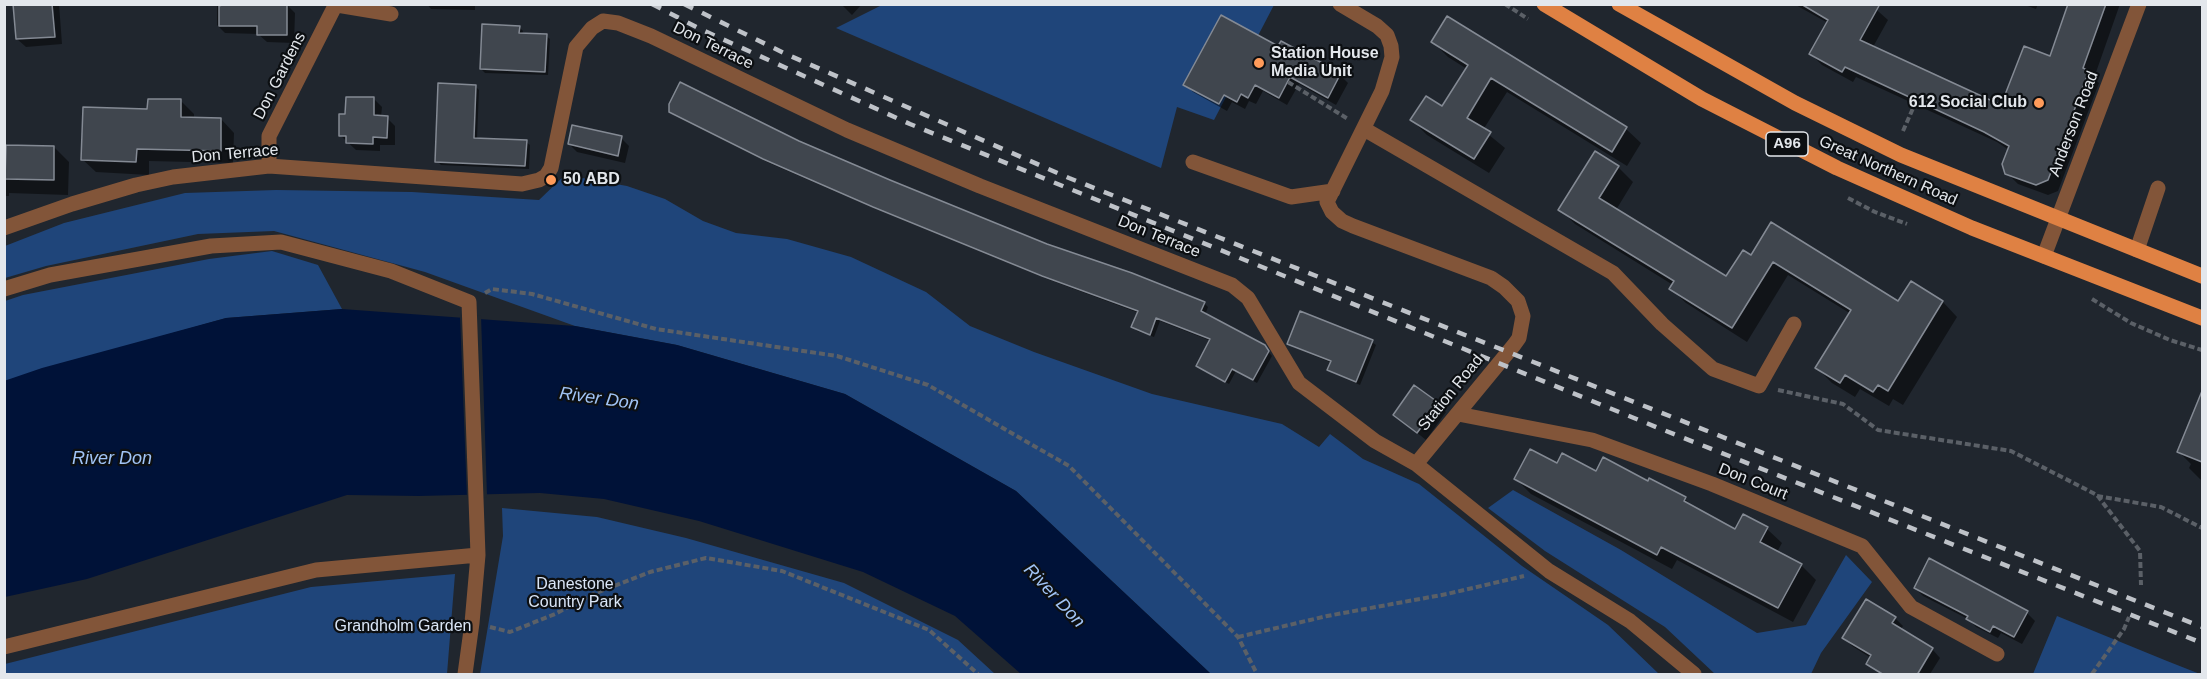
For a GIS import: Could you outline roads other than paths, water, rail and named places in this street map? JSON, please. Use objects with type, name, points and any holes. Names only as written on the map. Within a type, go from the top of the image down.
[{"type":"main road","name":"Great Northern Road","points":[[1544,4],[1702,99],[1764,133],[1910,201],[2202,318]]},
{"type":"main road","name":"A96","points":[[1619,4],[1759,84],[1901,155],[2202,276]]},
{"type":"street","points":[[1193,162],[1291,197],[1333,191],[1382,91],[1392,57],[1392,46],[1387,35],[1377,26],[1340,4]]},
{"type":"street","name":"Anderson Road","points":[[2044,256],[2139,4]]},
{"type":"street","name":"Don Gardens","points":[[270,166],[269,136],[337,5],[391,14]]},
{"type":"street","name":"Don Terrace","points":[[4,228],[136,185],[173,177],[270,166],[522,184],[539,180],[546,176],[551,168],[576,47],[592,28],[603,21],[651,36],[847,130],[980,186],[1232,285],[1248,298],[1299,383],[1375,441],[1416,464]]},
{"type":"street","points":[[1364,129],[1612,273],[1662,324],[1713,369],[1759,386],[1794,324]]},
{"type":"street","points":[[2137,250],[2158,188]]},
{"type":"street","name":"Station Road","points":[[1333,191],[1327,202],[1332,212],[1342,221],[1491,278],[1518,301],[1523,316],[1519,338],[1416,464]]},
{"type":"street","points":[[4,289],[50,275],[211,246],[281,242],[391,271],[469,307],[478,555],[465,675]]},
{"type":"street","name":"Don Court","points":[[1458,414],[1592,440],[1712,484],[1862,546],[1911,607],[1997,654]]},
{"type":"street","points":[[1416,464],[1549,571],[1630,621],[1694,675]]},
{"type":"street","points":[[4,647],[316,570],[478,555]]},
{"type":"water","name":"River Don","points":[[342,309],[575,326],[677,345],[845,394],[1016,491],[1211,674],[1021,674],[955,616],[863,572],[699,521],[604,499],[540,493],[347,495],[87,579],[5,597],[4,381],[42,368],[226,318]]},
{"type":"railway","points":[[652,4],[700,29],[910,124],[1661,429],[2202,643]]},
{"type":"railway","points":[[684,4],[786,54],[1069,178],[2202,627]]},
{"type":"place","name":"Station House Media Unit","points":[[1259,63]]},
{"type":"place","name":"612 Social Club","points":[[2039,103]]},
{"type":"place","name":"50 ABD","points":[[551,180]]},
{"type":"park label","name":"Danestone Country Park","points":[[575,594]]},
{"type":"park label","name":"Grandholm Garden","points":[[403,627]]}]
